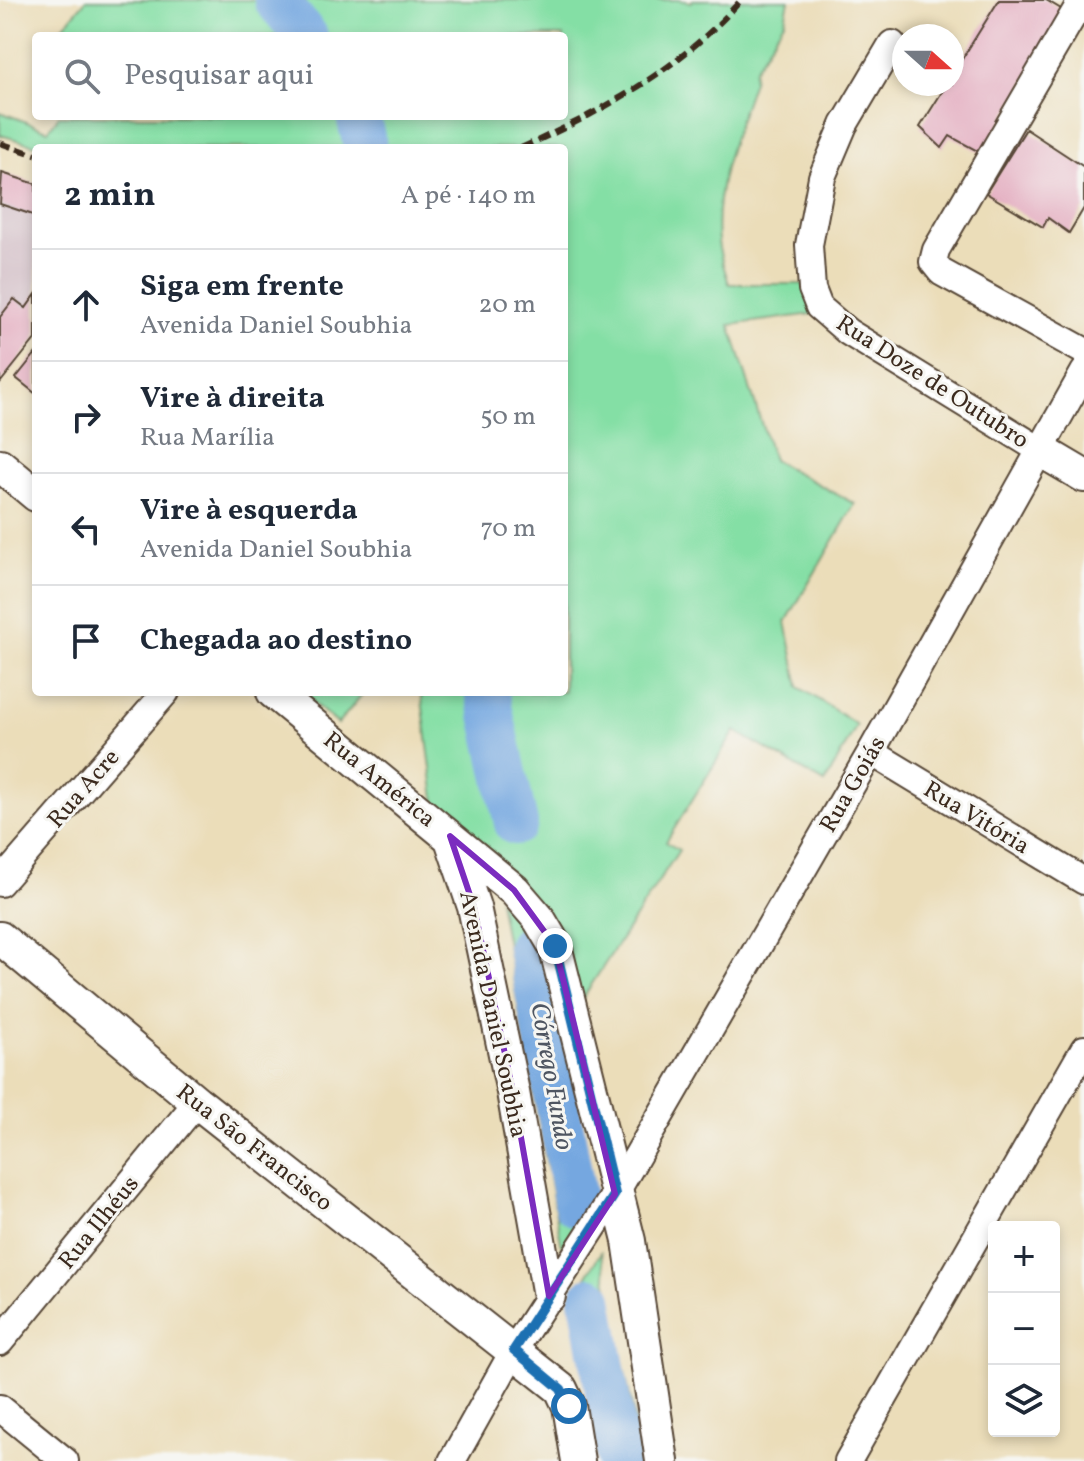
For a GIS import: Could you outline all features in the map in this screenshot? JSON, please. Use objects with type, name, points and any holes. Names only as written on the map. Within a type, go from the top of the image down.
[{"type":"main road","name":"Rua Doze de Outubro","points":[[1040,450],[1084,476]]},
{"type":"main road","points":[[0,465],[32,492]]},
{"type":"main road","name":"Rua América","points":[[278,696],[450,836]]},
{"type":"main road","name":"Avenida Daniel Soubhia","points":[[450,836],[514,890],[539,919],[555,946],[629,1241],[662,1461]]},
{"type":"main road","name":"Avenida Daniel Soubhia","points":[[450,836],[474,907],[513,1092],[549,1296]]},
{"type":"main road","name":"Rua São Francisco","points":[[0,938],[197,1102],[514,1350]]},
{"type":"main road","points":[[514,1350],[567,1397],[578,1461]]},
{"type":"street","points":[[1082,0],[936,250],[933,262],[941,272],[1084,351]]},
{"type":"street","name":"Rua Doze de Outubro","points":[[892,44],[844,125],[822,177],[809,245],[812,289],[819,307],[848,332],[1040,450]]},
{"type":"street","name":"Rua Goiás","points":[[452,1461],[514,1350],[615,1194],[871,752],[1084,372]]},
{"type":"street","name":"Rua Acre","points":[[0,883],[163,696]]},
{"type":"street","name":"Rua Vitória","points":[[871,752],[1084,881]]},
{"type":"street","points":[[848,1461],[1084,1049]]},
{"type":"street","name":"Rua Ilhéus","points":[[0,1342],[197,1102]]},
{"type":"street","points":[[0,1408],[65,1461]]},
{"type":"highlighted area","points":[[450,836],[514,890],[555,946],[615,1194],[549,1296],[513,1092],[474,907]]},
{"type":"shaded area","points":[[0,172],[32,183],[32,343],[0,384]]},
{"type":"green space","points":[[86,0],[789,0],[785,20],[754,70],[733,139],[722,179],[718,241],[729,284],[805,284],[813,314],[730,325],[773,460],[855,504],[786,622],[799,687],[857,725],[825,783],[735,731],[666,842],[679,850],[584,996],[573,1022],[560,947],[436,807],[422,696],[568,696],[568,144],[32,144],[0,135],[0,112],[48,130],[56,120],[568,120],[568,32],[58,32]]},
{"type":"green space","points":[[305,696],[361,696],[338,724]]},
{"type":"green space","points":[[499,901],[535,939],[595,1194],[562,1248]]},
{"type":"green space","points":[[601,1252],[643,1461],[603,1461],[574,1298]]},
{"type":"building","points":[[999,0],[1046,0],[1066,12],[983,154],[950,136],[942,148],[920,127],[939,96],[964,96],[964,56]]},
{"type":"building","points":[[1026,129],[1084,167],[1084,208],[1069,233],[1048,218],[1043,227],[986,193]]},
{"type":"building","points":[[2,173],[32,183],[32,215],[0,204]]},
{"type":"building","points":[[14,299],[26,308],[32,300],[32,343],[0,383],[0,317]]},
{"type":"building","points":[[32,358],[32,391],[16,378]]},
{"type":"waterway","name":"Córrego Fundo","points":[[276,0],[303,32]]},
{"type":"waterway","name":"Córrego Fundo","points":[[359,120],[365,144]]},
{"type":"waterway","name":"Córrego Fundo","points":[[488,696],[516,823]]},
{"type":"waterway","name":"Córrego Fundo","points":[[529,947],[576,1205]]},
{"type":"waterway","name":"Córrego Fundo","points":[[591,1299],[619,1461]]},
{"type":"railway","points":[[529,144],[611,103],[667,67],[693,47],[741,0]]},
{"type":"railway","points":[[0,143],[32,154]]},
{"type":"route","points":[[555,946],[615,1194],[514,1350],[561,1389],[569,1406]]}]
